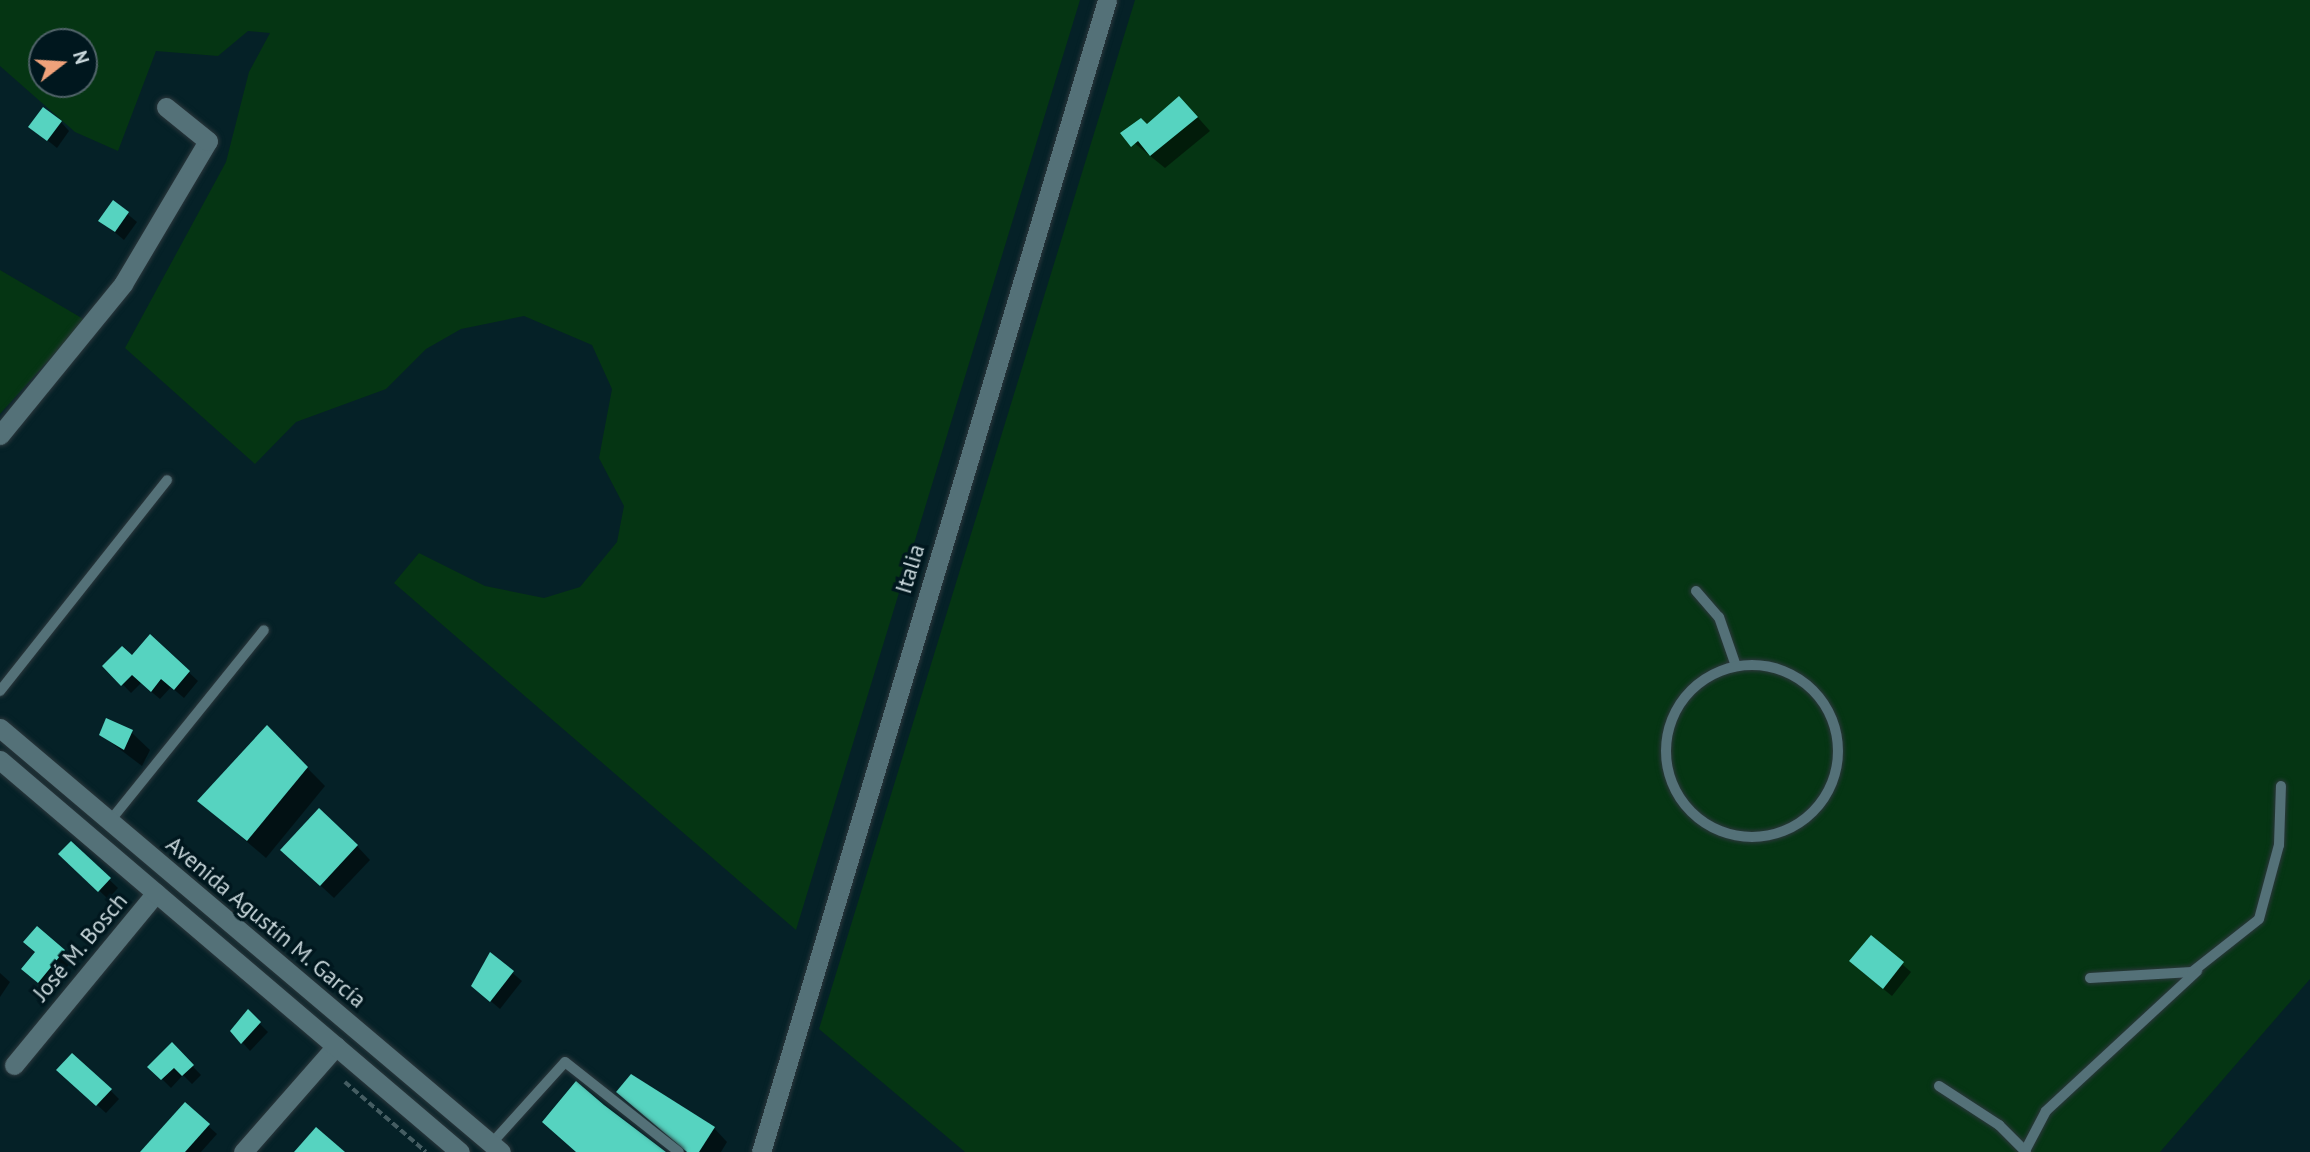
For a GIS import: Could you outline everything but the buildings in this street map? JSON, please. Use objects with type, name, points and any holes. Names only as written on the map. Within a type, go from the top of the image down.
[{"type":"street","name":"Italia","points":[[761,1152],[1107,0]]},
{"type":"street","points":[[0,435],[116,295],[208,141],[166,107]]},
{"type":"street","name":"Avenida Agustín M. García","points":[[0,727],[496,1148]]},
{"type":"street","points":[[0,760],[460,1152]]},
{"type":"street","name":"José M. Bosch","points":[[14,1065],[156,893]]},
{"type":"street","points":[[243,1152],[336,1046]]},
{"type":"lane","points":[[0,691],[167,480]]},
{"type":"lane","points":[[1696,591],[1719,617],[1736,666]]},
{"type":"lane","points":[[110,821],[264,630]]},
{"type":"lane","points":[[1736,666],[1773,667],[1806,684],[1836,730],[1837,767],[1822,801],[1794,826],[1759,837],[1723,832],[1692,812],[1667,762],[1670,725],[1688,693],[1736,666]]},
{"type":"lane","points":[[1938,1086],[2025,1152],[2046,1111],[2264,913],[2279,845],[2281,786]]},
{"type":"lane","points":[[2090,978],[2202,967]]},
{"type":"lane","points":[[496,1148],[565,1062],[679,1152]]},
{"type":"green space","points":[[0,0],[1080,0],[796,930],[394,583],[419,553],[485,586],[544,598],[580,587],[617,542],[624,506],[599,458],[612,389],[592,345],[524,316],[461,329],[426,349],[386,389],[296,422],[255,464],[125,348],[226,162],[249,72],[270,33],[248,31],[218,56],[156,51],[118,151],[75,132],[36,98],[98,98],[98,28],[28,28],[28,91],[0,66]]},
{"type":"green space","points":[[1135,0],[2310,0],[2310,979],[2160,1152],[965,1152],[819,1029]]},
{"type":"green space","points":[[0,270],[85,320],[0,414]]}]
